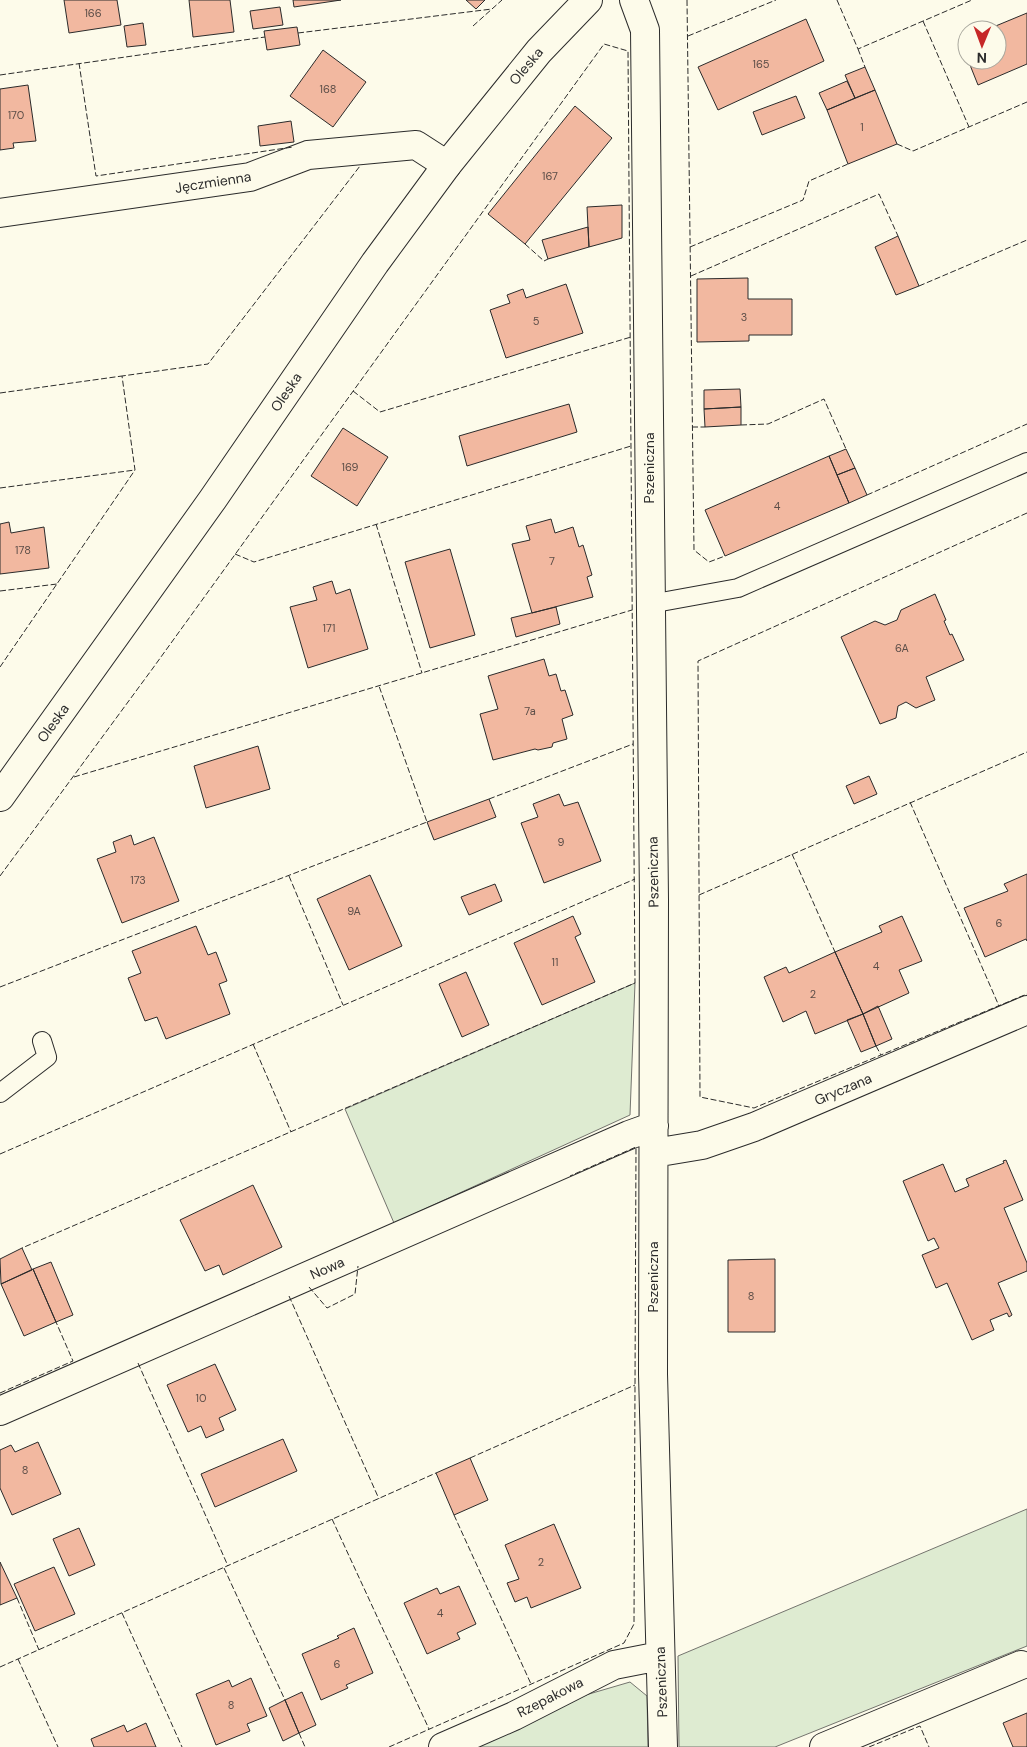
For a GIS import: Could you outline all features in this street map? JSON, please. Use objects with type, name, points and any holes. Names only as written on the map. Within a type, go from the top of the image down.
[{"type":"street","name":"Oleska","points":[[0,797],[213,499],[375,263],[446,166],[539,51],[588,0]]},
{"type":"street","name":"Pszeniczna","points":[[634,0],[645,30],[654,910],[652,1374],[663,1747]]},
{"type":"street","name":"Jęczmienna","points":[[0,213],[250,177],[308,155],[416,145],[446,166]]},
{"type":"street","name":"Gryczana","points":[[654,1154],[702,1145],[754,1127],[1027,1010]]},
{"type":"street","name":"Nowa","points":[[0,1411],[629,1135],[654,1126]]},
{"type":"street","name":"Rzepakowa","points":[[443,1747],[514,1716],[614,1665],[660,1656]]},
{"type":"street","points":[[824,1747],[1021,1665]]},
{"type":"lane","points":[[650,604],[738,588],[1027,462]]},
{"type":"lane","points":[[0,1093],[47,1057],[42,1041]]},
{"type":"green space","points":[[635,983],[630,1115],[394,1223],[345,1109]]},
{"type":"green space","points":[[1027,1509],[1027,1646],[775,1747],[679,1747],[678,1656]]},
{"type":"green space","points":[[630,1682],[647,1696],[648,1747],[443,1747],[514,1716]]},
{"type":"building","points":[[64,0],[117,0],[121,25],[69,33]]},
{"type":"building","points":[[189,0],[230,0],[234,32],[193,37]]},
{"type":"building","points":[[293,0],[341,0],[294,7]]},
{"type":"building","points":[[466,0],[485,0],[476,9]]},
{"type":"building","points":[[280,7],[283,25],[253,29],[250,11]]},
{"type":"building","points":[[1027,13],[1027,64],[978,85],[972,70],[1007,70],[1007,21]]},
{"type":"building","points":[[806,19],[824,61],[718,110],[698,67]]},
{"type":"building","points":[[143,23],[146,45],[127,47],[124,26]]},
{"type":"building","points":[[297,27],[300,45],[267,50],[264,31]]},
{"type":"building","points":[[323,50],[366,82],[333,127],[290,96]]},
{"type":"building","points":[[865,67],[875,90],[855,98],[845,75]]},
{"type":"building","points":[[847,81],[855,98],[827,110],[819,93]]},
{"type":"building","points":[[28,85],[36,141],[13,143],[14,148],[0,150],[0,89]]},
{"type":"building","points":[[875,90],[897,144],[848,164],[827,110]]},
{"type":"building","points":[[796,96],[805,118],[762,135],[753,112]]},
{"type":"building","points":[[575,106],[612,138],[525,244],[488,214]]},
{"type":"building","points":[[291,121],[294,142],[260,146],[258,126]]},
{"type":"building","points":[[622,205],[622,238],[589,247],[587,207]]},
{"type":"building","points":[[588,227],[589,247],[548,259],[542,240]]},
{"type":"building","points":[[898,236],[919,286],[896,295],[875,247]]},
{"type":"building","points":[[748,278],[748,299],[792,299],[792,335],[749,335],[749,341],[697,342],[697,279]]},
{"type":"building","points":[[566,284],[583,333],[506,358],[490,310],[510,303],[507,295],[523,289],[526,298]]},
{"type":"building","points":[[740,389],[741,407],[704,409],[704,390]]},
{"type":"building","points":[[569,404],[577,432],[467,466],[459,436]]},
{"type":"building","points":[[741,407],[741,425],[705,427],[704,409]]},
{"type":"building","points":[[343,428],[388,457],[357,506],[311,476]]},
{"type":"building","points":[[846,449],[855,468],[837,475],[829,456]]},
{"type":"building","points":[[829,456],[849,503],[725,556],[705,510]]},
{"type":"building","points":[[855,468],[867,495],[849,503],[837,475]]},
{"type":"building","points":[[551,519],[555,533],[573,527],[579,547],[583,545],[592,575],[587,577],[593,597],[532,613],[512,544],[530,540],[526,526]]},
{"type":"building","points":[[9,522],[11,533],[44,527],[49,568],[0,574],[0,524]]},
{"type":"building","points":[[450,549],[475,635],[430,648],[405,562]]},
{"type":"building","points":[[332,581],[336,594],[350,589],[368,649],[308,668],[290,607],[317,600],[313,587]]},
{"type":"building","points":[[935,594],[950,635],[952,634],[964,660],[926,677],[935,700],[916,708],[906,702],[898,706],[896,718],[880,724],[841,637],[875,621],[885,625],[897,620],[901,610]]},
{"type":"building","points":[[556,607],[560,624],[516,637],[511,618]]},
{"type":"building","points":[[544,659],[549,676],[556,674],[561,691],[565,690],[573,715],[562,719],[567,739],[553,743],[552,747],[535,749],[493,760],[480,714],[498,709],[488,676]]},
{"type":"building","points":[[258,746],[270,789],[206,808],[194,766]]},
{"type":"building","points":[[869,776],[877,794],[854,804],[846,786]]},
{"type":"building","points":[[559,794],[564,806],[578,802],[601,861],[544,883],[521,823],[538,817],[533,804]]},
{"type":"building","points":[[489,799],[496,817],[434,840],[427,822]]},
{"type":"building","points":[[131,835],[134,845],[154,837],[179,901],[122,923],[97,859],[116,852],[113,842]]},
{"type":"building","points":[[1027,874],[1027,941],[1026,939],[985,957],[964,908],[1008,891],[1004,884]]},
{"type":"building","points":[[370,875],[402,946],[349,970],[317,899]]},
{"type":"building","points":[[495,884],[502,901],[469,915],[461,897]]},
{"type":"building","points":[[573,916],[581,934],[575,937],[595,982],[542,1005],[514,943]]},
{"type":"building","points":[[902,916],[922,961],[899,970],[909,993],[863,1014],[835,952],[882,932],[879,926]]},
{"type":"building","points":[[196,926],[208,955],[216,952],[227,981],[219,984],[230,1014],[166,1039],[157,1017],[145,1021],[128,978],[141,973],[132,951]]},
{"type":"building","points":[[835,952],[863,1014],[815,1034],[806,1011],[783,1022],[764,977],[786,967],[789,973]]},
{"type":"building","points":[[466,972],[489,1025],[462,1037],[439,984]]},
{"type":"building","points":[[878,1006],[892,1039],[876,1046],[863,1014]]},
{"type":"building","points":[[863,1014],[876,1046],[861,1052],[847,1020]]},
{"type":"building","points":[[1006,1160],[1023,1200],[1004,1208],[1027,1263],[1027,1271],[998,1283],[1012,1315],[1009,1317],[1007,1313],[990,1320],[994,1330],[972,1340],[947,1283],[936,1288],[922,1255],[939,1248],[934,1238],[928,1241],[903,1181],[943,1164],[955,1192],[969,1186],[966,1179],[1004,1163],[1003,1161]]},
{"type":"building","points":[[253,1185],[282,1247],[223,1275],[219,1265],[205,1271],[180,1220]]},
{"type":"building","points":[[22,1248],[32,1270],[1,1284],[0,1259]]},
{"type":"building","points":[[775,1259],[775,1332],[728,1332],[728,1260]]},
{"type":"building","points":[[51,1262],[73,1315],[56,1322],[33,1269]]},
{"type":"building","points":[[33,1269],[56,1322],[24,1336],[1,1284]]},
{"type":"building","points":[[215,1364],[236,1410],[219,1418],[224,1430],[206,1438],[201,1426],[188,1432],[167,1385]]},
{"type":"building","points":[[283,1439],[297,1471],[215,1507],[201,1474]]},
{"type":"building","points":[[38,1442],[61,1494],[12,1515],[0,1488],[0,1450],[11,1445],[15,1452]]},
{"type":"building","points":[[470,1458],[488,1500],[454,1515],[436,1473]]},
{"type":"building","points":[[554,1524],[581,1588],[531,1608],[527,1597],[515,1602],[507,1583],[519,1579],[505,1545]]},
{"type":"building","points":[[79,1528],[95,1565],[69,1576],[53,1539]]},
{"type":"building","points":[[0,1562],[17,1598],[0,1605]]},
{"type":"building","points":[[54,1567],[75,1614],[35,1631],[14,1584]]},
{"type":"building","points":[[459,1586],[476,1624],[457,1633],[460,1639],[427,1654],[404,1603],[437,1588],[440,1594]]},
{"type":"building","points":[[354,1628],[373,1673],[346,1685],[348,1688],[321,1700],[302,1654],[339,1638],[337,1636]]},
{"type":"building","points":[[251,1678],[267,1716],[247,1724],[250,1731],[216,1745],[196,1694],[229,1680],[232,1687]]},
{"type":"building","points":[[302,1692],[316,1725],[299,1733],[285,1700]]},
{"type":"building","points":[[285,1700],[299,1733],[283,1741],[269,1708]]},
{"type":"building","points":[[1027,1713],[1027,1747],[1013,1747],[1003,1723]]},
{"type":"building","points":[[146,1723],[156,1747],[94,1747],[91,1739],[124,1725],[127,1732]]},
{"type":"fence","points":[[473,26],[502,0]]},
{"type":"fence","points":[[687,0],[694,550],[709,562],[725,556]]},
{"type":"fence","points":[[688,36],[776,0]]},
{"type":"fence","points":[[837,0],[858,49],[972,0]]},
{"type":"fence","points":[[298,33],[492,9]]},
{"type":"fence","points":[[923,21],[969,127]]},
{"type":"fence","points":[[0,75],[265,37]]},
{"type":"fence","points":[[0,876],[153,668],[604,44],[628,51],[635,983],[22,1248]]},
{"type":"fence","points":[[858,49],[865,67]]},
{"type":"fence","points":[[79,63],[96,176],[293,147]]},
{"type":"fence","points":[[897,144],[913,151],[1027,102]]},
{"type":"fence","points":[[690,247],[803,200],[809,181],[848,164]]},
{"type":"fence","points":[[0,667],[135,470],[122,376],[208,364],[360,166]]},
{"type":"fence","points":[[691,276],[879,194],[898,236]]},
{"type":"fence","points":[[919,286],[1027,240]]},
{"type":"fence","points":[[525,244],[544,261],[548,259]]},
{"type":"fence","points":[[353,391],[380,412],[631,337]]},
{"type":"fence","points":[[0,393],[122,376]]},
{"type":"fence","points":[[741,425],[768,424],[824,399],[846,449]]},
{"type":"fence","points":[[867,495],[1027,424]]},
{"type":"fence","points":[[692,427],[705,427]]},
{"type":"fence","points":[[235,554],[254,562],[631,446]]},
{"type":"fence","points":[[0,488],[135,470]]},
{"type":"fence","points":[[1027,513],[698,661],[700,1097],[754,1108],[1027,994]]},
{"type":"fence","points":[[376,524],[422,673]]},
{"type":"fence","points":[[0,591],[57,584]]},
{"type":"fence","points":[[74,777],[632,610]]},
{"type":"fence","points":[[0,987],[427,822],[379,686]]},
{"type":"fence","points":[[489,799],[633,744]]},
{"type":"fence","points":[[699,895],[1027,752]]},
{"type":"fence","points":[[910,802],[999,1006]]},
{"type":"fence","points":[[792,854],[835,952]]},
{"type":"fence","points":[[289,876],[343,1005]]},
{"type":"fence","points":[[0,1154],[635,879]]},
{"type":"fence","points":[[253,1044],[291,1132]]},
{"type":"fence","points":[[876,1046],[881,1055]]},
{"type":"fence","points":[[389,1747],[624,1643],[634,1624],[636,1147],[570,1176]]},
{"type":"fence","points":[[309,1287],[327,1308],[355,1294],[358,1266]]},
{"type":"fence","points":[[289,1296],[379,1499]]},
{"type":"fence","points":[[0,1393],[73,1361],[56,1322]]},
{"type":"fence","points":[[138,1363],[228,1566]]},
{"type":"fence","points":[[470,1458],[635,1385]]},
{"type":"fence","points":[[0,1667],[436,1473]]},
{"type":"fence","points":[[454,1515],[531,1684]]},
{"type":"fence","points":[[332,1519],[429,1729]]},
{"type":"fence","points":[[224,1568],[285,1700]]},
{"type":"fence","points":[[17,1598],[39,1650]]},
{"type":"fence","points":[[122,1613],[182,1747]]},
{"type":"fence","points":[[18,1659],[58,1747]]},
{"type":"fence","points":[[869,1747],[920,1726],[929,1747]]},
{"type":"fence","points":[[299,1733],[305,1747]]}]
